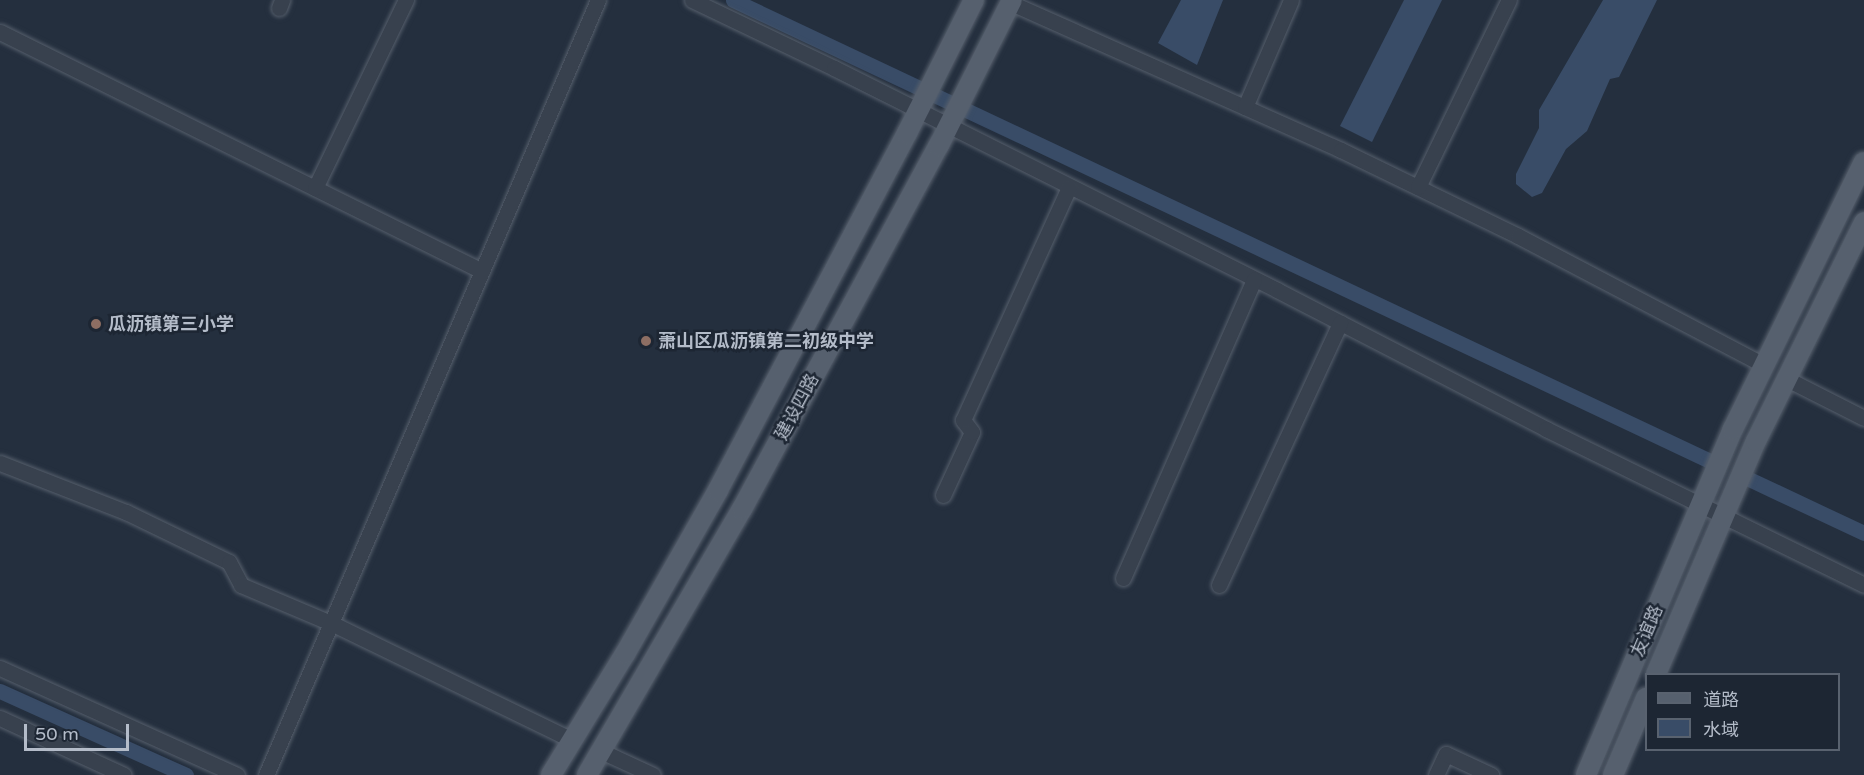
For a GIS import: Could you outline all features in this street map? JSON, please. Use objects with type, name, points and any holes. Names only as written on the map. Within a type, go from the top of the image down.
[{"type":"main road","name":"建设四路","points":[[551,775],[625,654],[718,490],[974,0]]},
{"type":"main road","name":"建设四路","points":[[587,775],[742,509],[955,115],[1012,1]]},
{"type":"main road","name":"友谊路","points":[[1586,775],[1705,496],[1764,365],[1864,162]]},
{"type":"main road","name":"友谊路","points":[[1657,673],[1734,494],[1864,222]]},
{"type":"main road","points":[[1613,775],[1645,703]]},
{"type":"street","points":[[315,188],[406,0]]},
{"type":"street","points":[[266,775],[598,0]]},
{"type":"street","points":[[692,0],[834,68],[1546,429],[1705,496],[1724,516],[1864,585]]},
{"type":"street","points":[[1245,107],[1291,0]]},
{"type":"street","points":[[1418,187],[1509,0]]},
{"type":"street","points":[[1012,1],[1418,187],[1518,236],[1764,365]]},
{"type":"street","points":[[0,32],[482,271]]},
{"type":"street","points":[[943,495],[972,432],[963,420],[1069,188]]},
{"type":"street","points":[[1123,578],[1254,279]]},
{"type":"street","points":[[1219,585],[1340,323]]},
{"type":"street","points":[[1787,379],[1864,418]]},
{"type":"street","points":[[0,463],[126,512],[229,562],[242,585],[331,623],[572,740]]},
{"type":"street","points":[[0,668],[237,775]]},
{"type":"street","points":[[0,718],[124,775]]},
{"type":"street","points":[[601,751],[653,775]]},
{"type":"street","points":[[1436,775],[1446,754],[1491,775]]},
{"type":"water","points":[[1181,0],[1223,0],[1197,65],[1158,43]]},
{"type":"water","points":[[1404,0],[1442,0],[1372,142],[1340,126]]},
{"type":"water","points":[[1603,0],[1657,0],[1619,77],[1610,79],[1587,131],[1566,149],[1542,193],[1532,197],[1516,184],[1516,174],[1539,128],[1539,110]]},
{"type":"waterway","points":[[733,0],[1710,461]]},
{"type":"waterway","points":[[1749,479],[1864,533]]},
{"type":"waterway","points":[[0,691],[186,775]]},
{"type":"place","name":"瓜沥镇第三小学","points":[[96,324]]},
{"type":"place","name":"萧山区瓜沥镇第二初级中学","points":[[646,341]]}]
